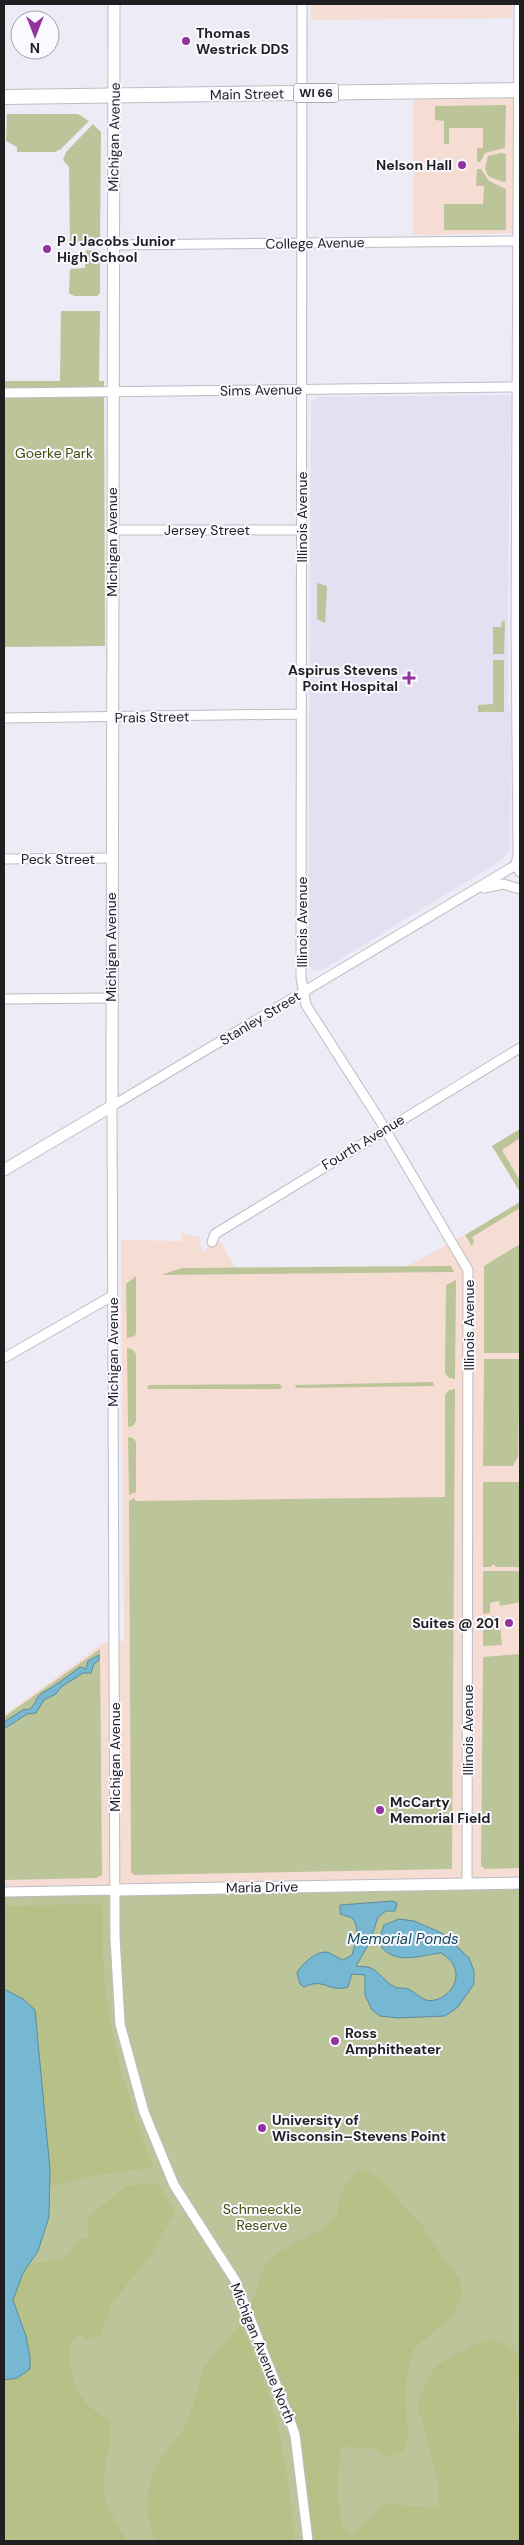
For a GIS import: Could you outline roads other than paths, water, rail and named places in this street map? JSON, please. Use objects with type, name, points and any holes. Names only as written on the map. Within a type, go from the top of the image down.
[{"type":"main road","name":"Main Street","points":[[4,97],[519,90]]},
{"type":"street","name":"Michigan Avenue","points":[[114,4],[111,998],[115,1890]]},
{"type":"street","name":"Illinois Avenue","points":[[302,4],[301,977],[306,1005],[463,1259],[469,1275],[467,1884]]},
{"type":"street","points":[[518,868],[517,241],[519,4]]},
{"type":"street","name":"College Avenue","points":[[112,245],[517,241]]},
{"type":"street","name":"Sims Avenue","points":[[4,393],[518,387]]},
{"type":"street","name":"Jersey Street","points":[[112,530],[302,530]]},
{"type":"street","name":"Prais Street","points":[[4,718],[301,714]]},
{"type":"street","name":"Peck Street","points":[[4,859],[112,858]]},
{"type":"street","name":"Stanley Street","points":[[4,1170],[465,895],[518,868]]},
{"type":"street","points":[[465,895],[497,884],[511,885],[520,889]]},
{"type":"street","points":[[4,999],[111,998]]},
{"type":"street","name":"Fourth Avenue","points":[[212,1242],[215,1234],[384,1129],[520,1048]]},
{"type":"street","points":[[4,1358],[112,1296]]},
{"type":"street","name":"Maria Drive","points":[[4,1892],[520,1883]]},
{"type":"street","name":"Michigan Avenue North","points":[[115,1890],[115,1938],[120,2024],[144,2112],[174,2185],[235,2280],[290,2420],[295,2435],[308,2541]]},
{"type":"water","points":[[99,1655],[99,1660],[94,1664],[91,1673],[83,1673],[61,1687],[56,1694],[44,1700],[36,1713],[27,1714],[4,1729],[4,1722],[23,1710],[30,1709],[38,1696],[80,1667],[86,1669],[88,1661]]},
{"type":"water","name":"Memorial Ponds","points":[[393,1901],[397,1903],[395,1911],[386,1911],[378,1917],[370,1942],[356,1966],[371,1968],[397,1988],[408,1989],[426,2000],[434,2000],[448,1992],[456,1978],[455,1969],[450,1961],[441,1953],[410,1958],[395,1956],[382,1948],[380,1937],[384,1925],[399,1919],[414,1921],[444,1934],[469,1958],[474,1971],[474,1984],[458,2007],[445,2016],[398,2018],[380,2016],[372,2010],[365,1995],[365,1975],[352,1974],[348,1987],[341,1988],[322,1984],[311,1984],[304,1987],[300,1984],[297,1973],[305,1963],[317,1954],[327,1952],[343,1960],[352,1955],[357,1931],[356,1926],[352,1918],[340,1914],[340,1905]]},
{"type":"water","points":[[4,1989],[23,1999],[35,2010],[50,2170],[49,2217],[38,2251],[23,2273],[13,2300],[26,2336],[30,2369],[17,2378],[4,2380]]},
{"type":"place","name":"Thomas Westrick DDS","points":[[186,41]]},
{"type":"place","name":"Nelson Hall","points":[[462,165]]},
{"type":"place","name":"P J Jacobs Junior High School","points":[[47,249]]},
{"type":"place","name":"Aspirus Stevens Point Hospital","points":[[409,678]]},
{"type":"place","name":"Suites @ 201","points":[[509,1623]]},
{"type":"place","name":"McCarty Memorial Field","points":[[380,1810]]},
{"type":"place","name":"Ross Amphitheater","points":[[335,2041]]},
{"type":"place","name":"University of Wisconsin–Stevens Point","points":[[262,2128]]},
{"type":"park label","name":"Goerke Park","points":[[54,453]]},
{"type":"park label","name":"Schmeeckle Reserve","points":[[262,2218]]}]
